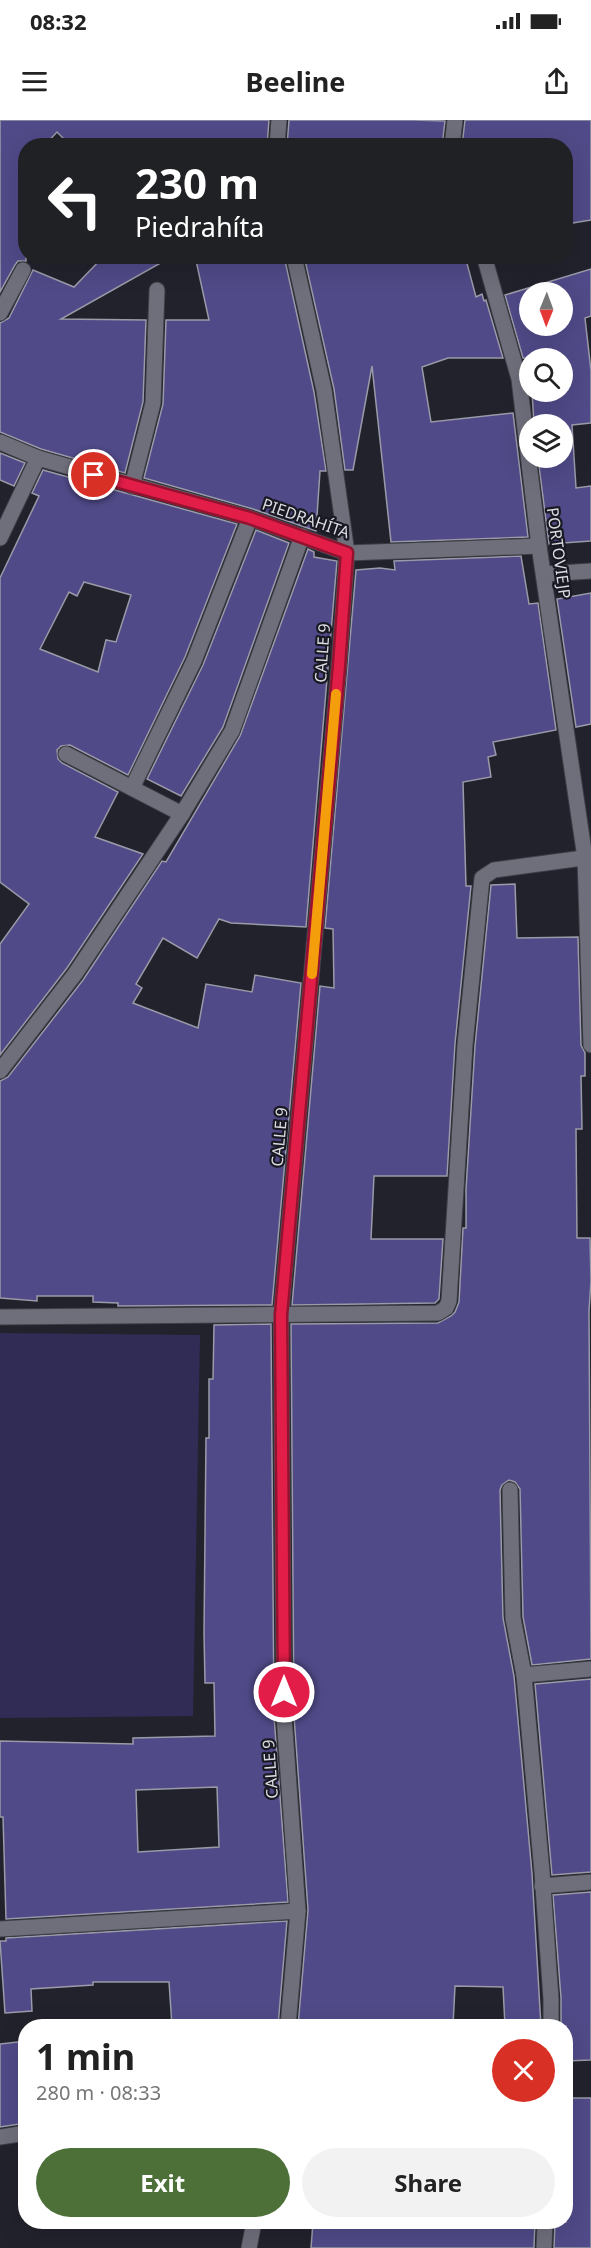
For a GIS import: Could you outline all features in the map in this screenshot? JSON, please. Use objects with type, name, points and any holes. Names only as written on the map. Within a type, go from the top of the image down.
[{"type":"street","points":[[278,138],[279,120]]},
{"type":"street","points":[[453,138],[455,120]]},
{"type":"street","name":"CALLE 9","points":[[289,2019],[298,1911],[284,1716],[281,1315],[347,553],[324,390],[296,264]]},
{"type":"street","name":"PORTOVIEJP","points":[[486,264],[519,379],[539,546],[588,857],[591,1045]]},
{"type":"street","points":[[0,313],[23,270]]},
{"type":"street","points":[[132,486],[153,403],[158,290]]},
{"type":"street","name":"PIEDRAHÍTA","points":[[0,442],[38,458],[250,518],[347,553],[539,546]]},
{"type":"street","points":[[0,538],[38,458]]},
{"type":"street","points":[[132,788],[194,661],[250,518]]},
{"type":"street","points":[[0,1071],[75,974],[182,814],[232,731],[302,536]]},
{"type":"street","points":[[544,574],[591,571]]},
{"type":"street","points":[[66,754],[182,814]]},
{"type":"street","points":[[0,1317],[438,1313],[446,1308],[449,1302],[465,1045],[482,878],[494,870],[588,857]]},
{"type":"street","points":[[510,1490],[513,1618],[524,1675],[551,2019]]},
{"type":"street","points":[[524,1675],[591,1669]]},
{"type":"street","points":[[542,1886],[591,1882]]},
{"type":"street","points":[[0,1929],[298,1911]]},
{"type":"street","points":[[0,2136],[18,2134]]},
{"type":"street","points":[[249,2248],[253,2229]]},
{"type":"street","points":[[544,2248],[545,2229]]},
{"type":"shaded area","points":[[0,1333],[200,1335],[193,1716],[0,1718]]},
{"type":"building","points":[[0,120],[269,120],[268,138],[63,138],[57,132],[51,138],[18,138],[18,261],[0,292]]},
{"type":"building","points":[[289,120],[445,121],[443,138],[288,138]]},
{"type":"building","points":[[465,120],[591,120],[591,220],[573,223],[573,138],[463,138]]},
{"type":"building","points":[[96,264],[159,264],[61,319],[146,320],[143,402],[125,473],[41,449],[0,432],[0,323],[9,318],[33,270],[74,287]]},
{"type":"building","points":[[197,264],[286,264],[314,392],[326,471],[320,471],[316,531],[253,509],[144,478],[163,404],[166,320],[209,320]]},
{"type":"building","points":[[306,264],[467,264],[476,297],[482,294],[484,301],[486,300],[503,358],[448,358],[422,367],[431,422],[513,413],[528,537],[391,542],[372,366],[353,470],[345,470],[334,389]]},
{"type":"building","points":[[591,269],[591,316],[585,318],[591,371],[591,423],[573,425],[573,414],[533,414],[533,402],[573,402],[573,348],[520,348],[505,295],[519,291],[519,336],[573,336],[573,282],[548,282]]},
{"type":"building","points":[[573,441],[576,488],[591,486],[591,541],[549,544],[539,468],[573,468]]},
{"type":"building","points":[[0,453],[25,463],[14,486],[0,480]]},
{"type":"building","points":[[43,470],[237,524],[185,657],[128,775],[70,745],[61,746],[57,750],[58,759],[62,763],[118,792],[95,837],[143,854],[67,968],[0,1055],[0,944],[29,904],[0,882],[0,578],[39,496],[32,493]],"holes":[[[84,582],[131,595],[116,642],[106,640],[98,672],[40,649],[69,592],[77,596]]]},
{"type":"building","points":[[256,530],[289,543],[223,727],[181,796],[147,779],[203,665]]},
{"type":"building","points":[[308,549],[314,552],[314,557],[337,561],[306,927],[231,923],[219,919],[197,958],[163,938],[136,984],[142,988],[133,1003],[198,1028],[206,984],[252,992],[255,975],[301,983],[272,1305],[118,1306],[118,1303],[93,1302],[93,1296],[37,1296],[37,1301],[0,1298],[0,1081],[8,1077],[83,980],[162,861],[166,862],[240,736]]},
{"type":"building","points":[[521,556],[529,604],[538,603],[556,730],[493,742],[496,755],[488,757],[491,777],[463,782],[466,886],[471,886],[455,1044],[447,1176],[374,1176],[371,1239],[443,1239],[439,1299],[435,1303],[292,1305],[320,986],[334,988],[333,929],[325,928],[356,570],[380,568],[395,570],[394,561]]},
{"type":"building","points":[[591,593],[591,724],[576,727],[557,599]]},
{"type":"building","points":[[515,884],[517,938],[578,937],[581,1045],[585,1053],[585,1076],[581,1076],[582,1129],[576,1129],[577,1238],[590,1238],[591,1659],[532,1665],[523,1617],[520,1489],[515,1482],[509,1480],[502,1485],[500,1490],[503,1618],[514,1676],[532,1873],[541,2019],[505,2019],[503,1987],[455,1986],[453,2019],[299,2019],[308,1910],[294,1716],[291,1324],[438,1323],[455,1312],[459,1302],[463,1228],[466,1228],[466,1189],[475,1046],[491,885]]},
{"type":"building","points":[[271,1324],[274,1716],[288,1902],[6,1919],[3,1817],[0,1817],[0,1741],[133,1744],[133,1738],[215,1736],[214,1683],[205,1683],[204,1633],[206,1438],[209,1438],[209,1379],[213,1379],[214,1325]],"holes":[[[217,1787],[219,1847],[138,1852],[136,1790]]]},
{"type":"building","points":[[591,1679],[591,1872],[552,1875],[535,1684]]},
{"type":"building","points":[[591,1892],[591,2060],[573,2061],[573,2019],[561,2019],[553,1895]]},
{"type":"building","points":[[287,1921],[279,2019],[172,2019],[169,1982],[93,1982],[93,1985],[31,1989],[32,2011],[5,2013],[0,1941],[6,1941],[6,1938]]},
{"type":"building","points":[[18,2042],[18,2124],[0,2127],[0,2044]]},
{"type":"building","points":[[573,2098],[591,2098],[591,2248],[554,2248],[555,2229],[573,2229]]},
{"type":"building","points":[[312,2229],[535,2229],[534,2248],[311,2248]]},
{"type":"slow traffic","points":[[312,974],[336,694]]},
{"type":"route","points":[[94,475],[250,518],[347,553],[281,1315],[284,1692]]}]
